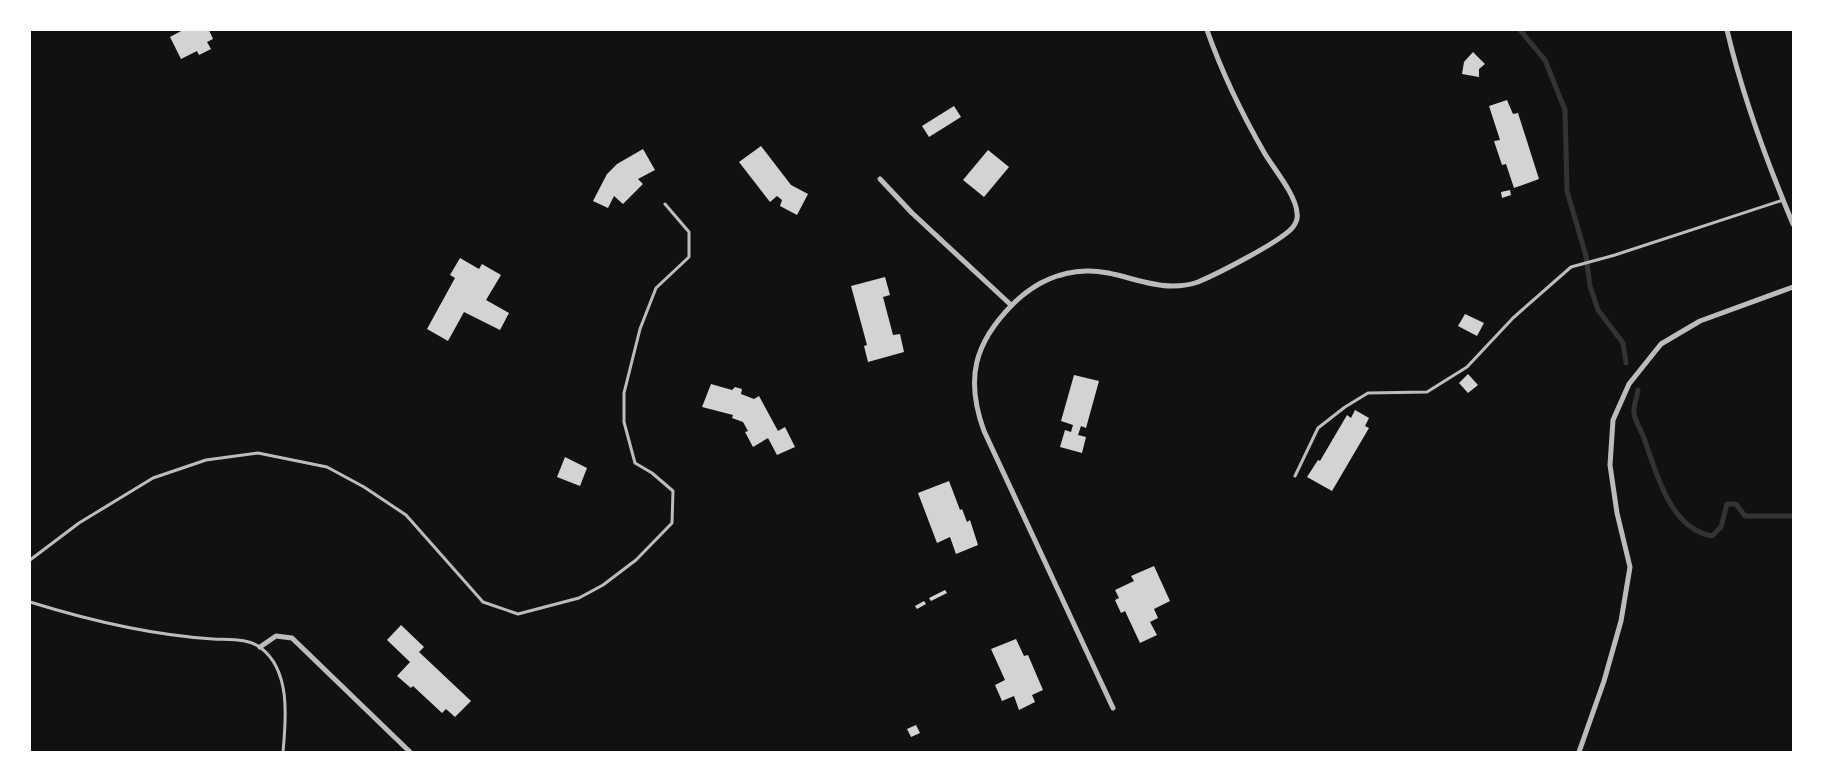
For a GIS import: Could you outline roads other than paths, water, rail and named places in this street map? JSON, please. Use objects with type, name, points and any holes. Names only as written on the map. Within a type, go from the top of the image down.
[{"type":"street","points":[[1113,708],[978,414],[974,388],[980,354],[993,324],[1028,289],[1047,278],[1069,272],[1088,270],[1171,286],[1198,282],[1261,250],[1292,228],[1298,214],[1296,204],[1264,153],[1231,91],[1207,30]]},
{"type":"street","points":[[1727,30],[1752,121],[1793,224]]},
{"type":"street","points":[[880,179],[912,213],[1011,306]]},
{"type":"street","points":[[1580,752],[1621,621],[1630,567],[1617,514],[1610,465],[1613,420],[1629,384],[1661,344],[1700,321],[1793,287]]},
{"type":"street","points":[[260,647],[276,636],[292,638],[410,752]]},
{"type":"lane","points":[[1295,476],[1318,428],[1345,407],[1368,393],[1427,392],[1467,367],[1513,318],[1571,267],[1783,200]]},
{"type":"lane","points":[[30,560],[79,523],[153,478],[206,460],[258,453],[327,467],[364,487],[406,515],[483,602],[518,614],[579,598],[603,585],[636,560],[672,523],[673,491],[652,473],[634,463],[624,422],[624,393],[640,329],[656,288],[689,257],[689,232],[665,204]]},
{"type":"lane","points":[[30,602],[136,631],[175,637],[237,641],[260,647],[277,668],[282,681],[284,707],[283,752]]},
{"type":"waterway","points":[[1520,30],[1545,60],[1565,110],[1567,191],[1586,256],[1590,286],[1598,310],[1623,343],[1626,363]]},
{"type":"waterway","points":[[1638,390],[1634,408],[1636,419],[1667,497],[1685,523],[1698,531],[1712,536],[1721,527],[1727,504],[1736,504],[1745,516],[1793,516]]}]
